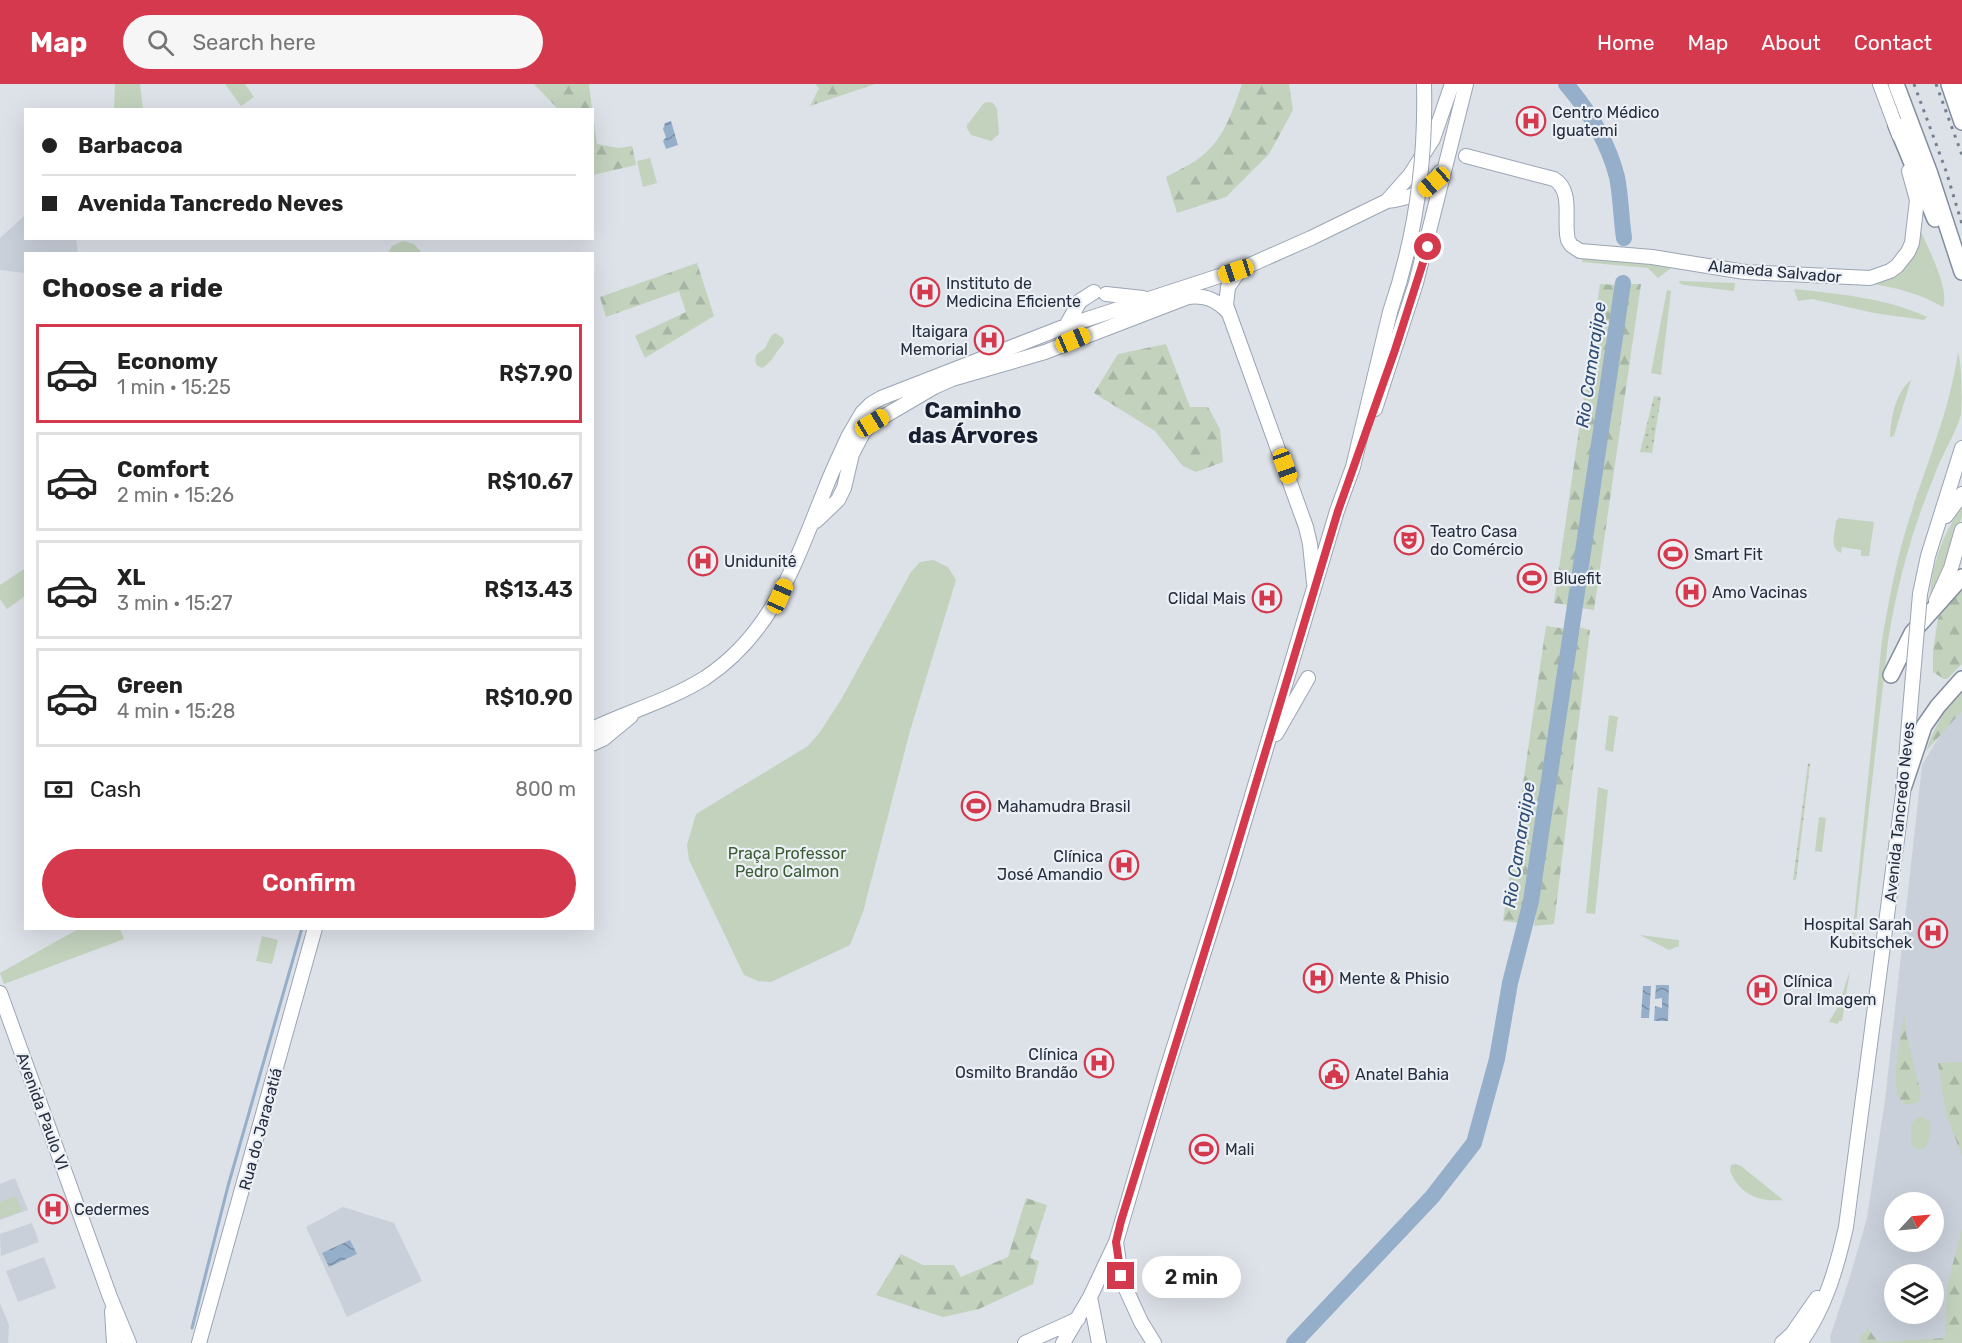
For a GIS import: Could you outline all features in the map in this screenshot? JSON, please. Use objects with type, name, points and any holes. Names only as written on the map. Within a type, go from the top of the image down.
[{"type":"highway","points":[[1896,84],[1930,174],[1962,273]]},
{"type":"highway","points":[[1948,84],[1962,122]]},
{"type":"highway","points":[[1896,125],[1929,206],[1962,273]]},
{"type":"highway","points":[[1891,675],[1912,633],[1962,577]]},
{"type":"highway","points":[[1904,786],[1924,726],[1962,679]]},
{"type":"main road","points":[[1353,467],[1390,312],[1404,274],[1412,237],[1421,156],[1424,84]]},
{"type":"main road","points":[[1433,139],[1444,84]]},
{"type":"main road","points":[[594,728],[640,710],[704,679],[721,667],[746,643],[780,596],[848,437],[862,413],[871,404],[917,382],[1066,326],[1242,269],[1387,201],[1410,176],[1433,139],[1452,84]]},
{"type":"main road","points":[[1416,283],[1466,84]]},
{"type":"main road","points":[[1880,84],[1896,125]]},
{"type":"main road","points":[[1959,84],[1962,93]]},
{"type":"main road","name":"Alameda Salvador","points":[[1466,156],[1560,182],[1566,194],[1568,240],[1571,245],[1585,252],[1649,257],[1745,272],[1870,278],[1897,266],[1908,252],[1914,232],[1917,200],[1896,125]]},
{"type":"main road","points":[[1387,201],[1400,200],[1425,189],[1439,174],[1446,160]]},
{"type":"main road","points":[[1063,1343],[1090,1297],[1116,1242],[1338,511],[1392,360],[1432,237],[1443,221]]},
{"type":"main road","points":[[1242,269],[1231,281],[1226,293],[1226,306],[1306,527],[1315,589]]},
{"type":"main road","points":[[1066,326],[1080,301],[1100,293],[1138,298],[1158,297]]},
{"type":"main road","points":[[810,529],[838,500],[844,488],[852,454],[863,433],[872,423],[934,387],[952,379],[1045,352],[1188,297],[1206,297],[1216,301],[1229,314]]},
{"type":"main road","points":[[1105,327],[1116,310]]},
{"type":"main road","name":"Avenida Tancredo Neves","points":[[1800,1343],[1810,1329],[1836,1269],[1846,1227],[1904,786],[1922,578],[1962,448]]},
{"type":"main road","points":[[1935,533],[1962,494]]},
{"type":"main road","points":[[1932,609],[1951,568],[1962,530]]},
{"type":"main road","points":[[1264,754],[1308,678]]},
{"type":"main road","points":[[594,743],[603,739],[640,710]]},
{"type":"main road","name":"Rua do Jaracatiá","points":[[203,1338],[314,930]]},
{"type":"main road","name":"Avenida Paulo VI","points":[[0,993],[110,1297],[129,1343]]},
{"type":"main road","points":[[1116,1242],[1125,1287],[1141,1322],[1155,1343]]},
{"type":"main road","name":"Avenida Tancredo Neves","points":[[1782,1343],[1810,1309],[1836,1269]]},
{"type":"main road","name":"Avenida Paulo VI","points":[[110,1297],[114,1343]]},
{"type":"main road","points":[[1090,1297],[1099,1343]]},
{"type":"main road","points":[[1025,1343],[1078,1319]]},
{"type":"shaded area","points":[[24,216],[24,240],[76,240],[78,252],[24,252],[24,273],[0,270],[0,238]]},
{"type":"shaded area","name":"Hospital Sarah Kubitschek","points":[[1962,699],[1962,1343],[1831,1343],[1830,1337],[1867,1218],[1885,1100],[1922,765]]},
{"type":"shaded area","points":[[15,1178],[28,1210],[0,1220],[0,1184]]},
{"type":"shaded area","points":[[343,1207],[394,1223],[422,1281],[347,1317],[306,1227]]},
{"type":"shaded area","points":[[32,1223],[39,1242],[1,1256],[0,1234]]},
{"type":"shaded area","points":[[44,1257],[56,1288],[18,1302],[6,1271]]},
{"type":"shaded area","points":[[0,1303],[9,1325],[8,1343],[0,1343]]},
{"type":"green space","points":[[115,84],[140,84],[143,108],[114,108]]},
{"type":"green space","points":[[225,84],[245,84],[254,97],[241,106]]},
{"type":"green space","points":[[534,84],[589,84],[592,108],[557,108]]},
{"type":"green space","points":[[815,84],[875,84],[810,106],[819,88]]},
{"type":"green space","points":[[1242,84],[1289,84],[1293,110],[1269,154],[1226,197],[1177,213],[1166,177],[1190,164],[1211,148],[1223,131]]},
{"type":"green space","points":[[990,102],[997,109],[999,134],[991,141],[971,135],[967,128],[984,103]]},
{"type":"green space","points":[[594,121],[597,144],[618,148],[632,146],[636,165],[594,175]]},
{"type":"green space","points":[[650,158],[657,183],[643,187],[637,161]]},
{"type":"green space","points":[[1921,231],[1941,280],[1943,307],[1907,292],[1869,283],[1898,271],[1910,261]]},
{"type":"green space","points":[[403,241],[414,244],[421,252],[389,252],[392,246]]},
{"type":"green space","points":[[1582,255],[1675,265],[1658,278],[1648,268],[1582,262]]},
{"type":"green space","points":[[697,263],[714,316],[645,358],[635,336],[686,312],[679,291],[606,317],[600,297]]},
{"type":"green space","points":[[1680,281],[1735,283],[1734,291],[1684,285],[1679,283]]},
{"type":"green space","points":[[1600,284],[1617,285],[1569,605],[1554,603]]},
{"type":"green space","points":[[1629,284],[1641,284],[1594,610],[1581,608]]},
{"type":"green space","points":[[1794,289],[1879,301],[1927,317],[1924,320],[1874,313],[1812,299],[1798,301]]},
{"type":"green space","points":[[1667,290],[1671,291],[1661,375],[1651,373]]},
{"type":"green space","points":[[775,333],[783,338],[784,343],[769,363],[762,368],[756,363],[756,355],[765,348]]},
{"type":"green space","points":[[1166,344],[1190,407],[1208,407],[1220,429],[1223,462],[1196,472],[1183,466],[1155,431],[1094,393],[1118,354]]},
{"type":"green space","points":[[1958,352],[1962,393],[1961,415],[1919,515],[1901,576],[1888,641],[1853,949],[1851,949],[1882,640],[1904,537],[1943,417]]},
{"type":"green space","points":[[1911,380],[1894,436],[1890,437],[1893,414],[1898,399]]},
{"type":"green space","points":[[1654,396],[1661,397],[1652,453],[1640,452]]},
{"type":"green space","points":[[1962,507],[1962,516],[1947,563],[1930,596],[1933,572],[1940,549],[1949,527]]},
{"type":"green space","points":[[1839,518],[1874,522],[1869,556],[1861,556],[1861,550],[1842,547],[1841,553],[1837,551],[1834,539],[1836,521]]},
{"type":"green space","name":"Praça Professor Pedro Calmon","points":[[933,560],[948,567],[956,580],[910,731],[863,912],[850,945],[771,982],[758,981],[744,975],[689,860],[687,845],[696,814],[808,746],[842,698],[911,572],[920,562]]},
{"type":"green space","points":[[24,569],[24,597],[7,609],[0,599],[0,585]]},
{"type":"green space","points":[[1962,586],[1962,664],[1947,679],[1944,679],[1933,672],[1933,652],[1938,618]]},
{"type":"green space","points":[[1546,626],[1567,629],[1520,923],[1503,921]]},
{"type":"green space","points":[[1578,627],[1590,630],[1554,924],[1534,926]]},
{"type":"green space","points":[[1962,691],[1962,711],[1926,751],[1940,719]]},
{"type":"green space","points":[[1609,715],[1618,717],[1613,752],[1605,750]]},
{"type":"green space","points":[[1808,763],[1810,764],[1796,880],[1793,880]]},
{"type":"green space","points":[[1598,787],[1608,790],[1595,914],[1586,913]]},
{"type":"green space","points":[[1819,817],[1826,818],[1822,852],[1815,851]]},
{"type":"green space","points":[[76,930],[120,930],[124,939],[4,984],[0,973]]},
{"type":"green space","points":[[1640,935],[1679,940],[1679,946],[1669,950]]},
{"type":"green space","points":[[262,936],[278,940],[272,964],[256,961]]},
{"type":"green space","points":[[1850,970],[1842,1021],[1838,1024],[1829,1022],[1839,1005]]},
{"type":"green space","points":[[1905,1012],[1906,1033],[1921,1094],[1919,1102],[1908,1104],[1899,1099],[1896,1077]]},
{"type":"green space","points":[[1962,1062],[1962,1156],[1946,1114],[1938,1063]]},
{"type":"green space","points":[[1922,1117],[1930,1122],[1930,1133],[1925,1148],[1919,1150],[1911,1145],[1911,1125],[1915,1119]]},
{"type":"green space","points":[[1731,1165],[1741,1166],[1783,1200],[1766,1200],[1745,1191],[1730,1171]]},
{"type":"green space","points":[[16,1196],[22,1211],[0,1219],[0,1202]]},
{"type":"green space","points":[[1026,1198],[1047,1205],[1030,1258],[1039,1261],[1033,1284],[979,1309],[943,1317],[876,1295],[901,1254],[923,1265],[954,1265],[961,1277],[1008,1257]]},
{"type":"green space","points":[[1962,1228],[1962,1343],[1861,1343],[1859,1339],[1868,1328],[1878,1342],[1945,1338],[1947,1286]]},
{"type":"water","points":[[671,121],[678,145],[666,149],[663,129],[665,123]]},
{"type":"water","points":[[1656,985],[1669,985],[1668,1021],[1654,1021],[1655,1006],[1662,1008],[1662,998],[1655,999]]},
{"type":"water","points":[[1643,986],[1651,986],[1649,1018],[1641,1018]]},
{"type":"water","points":[[350,1240],[357,1254],[329,1267],[322,1253]]},
{"type":"waterway","name":"Rio Camarajipe","points":[[1566,84],[1583,105],[1609,152],[1617,177],[1624,238]]},
{"type":"waterway","name":"Rio Camarajipe","points":[[1294,1343],[1432,1197],[1474,1143],[1497,1059],[1510,983],[1531,901],[1623,283]]},
{"type":"waterway","points":[[192,1328],[228,1186],[301,930]]},
{"type":"railway","points":[[1914,84],[1946,171],[1962,224]]},
{"type":"railway","points":[[1936,84],[1962,155]]},
{"type":"place","name":"Centro Médico Iguatemi","points":[[1531,121]]},
{"type":"place","name":"Instituto de Medicina Eficiente","points":[[925,292]]},
{"type":"place","name":"Itaigara Memorial","points":[[989,340]]},
{"type":"place","name":"Teatro Casa do Comércio","points":[[1409,540]]},
{"type":"place","name":"Smart Fit","points":[[1673,554]]},
{"type":"place","name":"Unidunitê","points":[[703,561]]},
{"type":"place","name":"Bluefit","points":[[1532,578]]},
{"type":"place","name":"Amo Vacinas","points":[[1691,592]]},
{"type":"place","name":"Clidal Mais","points":[[1267,598]]},
{"type":"place","name":"Mahamudra Brasil","points":[[976,806]]},
{"type":"place","name":"Clínica José Amandio","points":[[1124,865]]},
{"type":"place","name":"Hospital Sarah Kubitschek","points":[[1933,933]]},
{"type":"place","name":"Mente & Phisio","points":[[1318,978]]},
{"type":"place","name":"Clínica Oral Imagem","points":[[1762,990]]},
{"type":"place","name":"Clínica Osmilto Brandão","points":[[1099,1063]]},
{"type":"place","name":"Anatel Bahia","points":[[1334,1074]]},
{"type":"place","name":"Mali","points":[[1204,1149]]},
{"type":"place","name":"Cedermes","points":[[53,1209]]},
{"type":"district","name":"Caminho das Árvores","points":[[973,422]]},
{"type":"route","points":[[1121,1276],[1116,1242],[1121,1221],[1338,511],[1395,350],[1428,247]]}]
